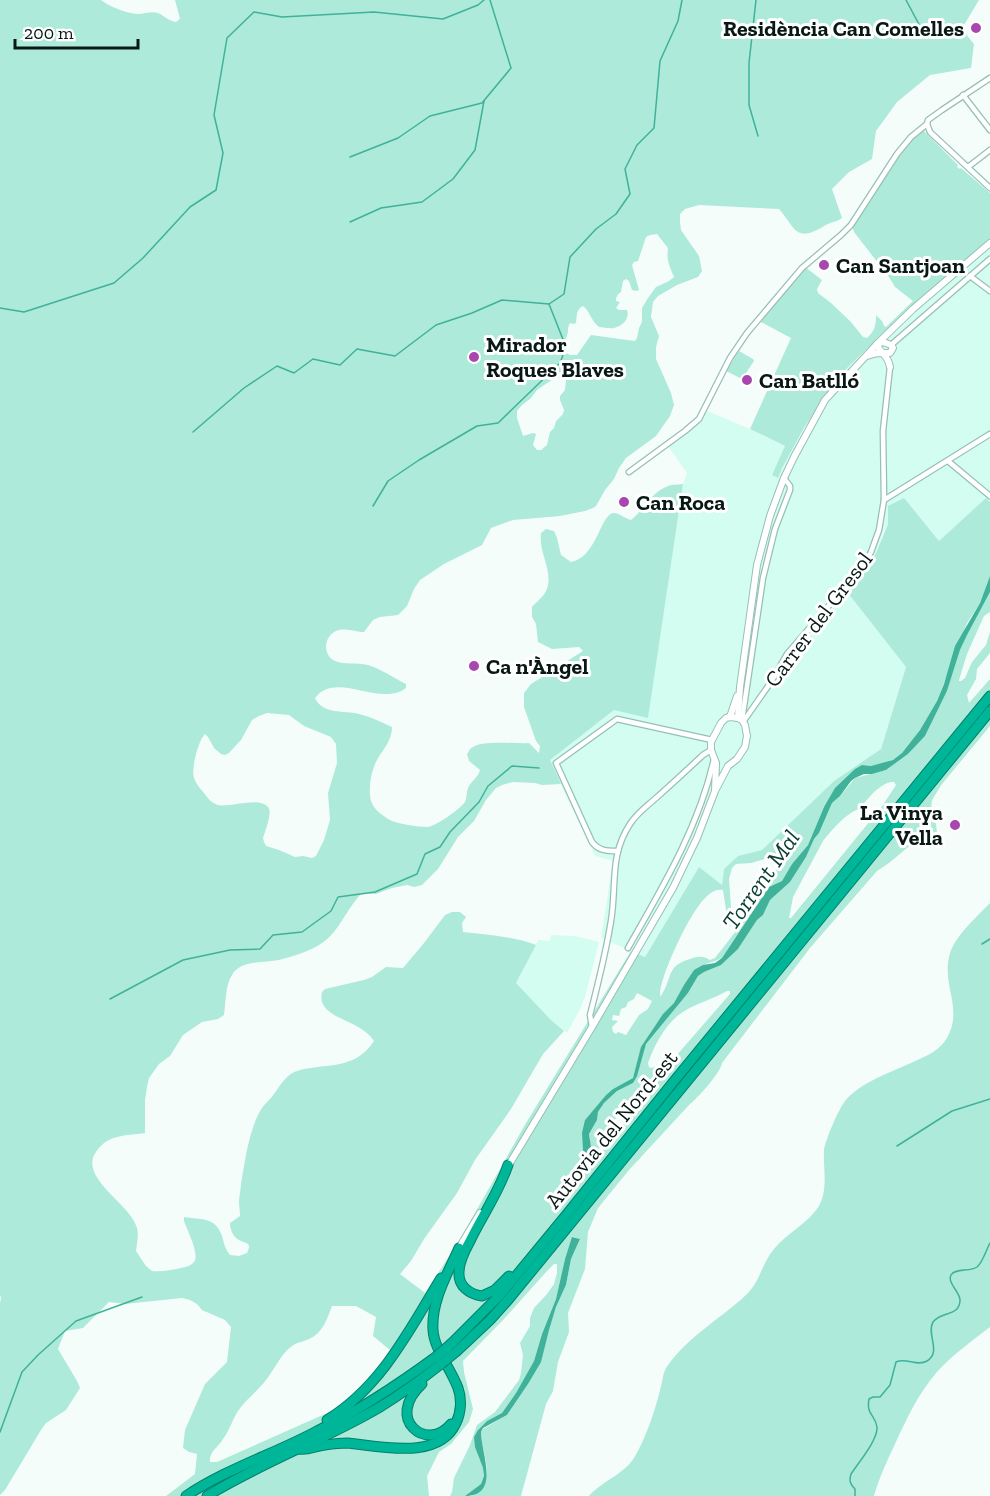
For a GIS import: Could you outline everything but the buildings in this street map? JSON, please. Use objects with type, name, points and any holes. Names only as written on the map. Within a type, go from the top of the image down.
[{"type":"highway","name":"Autovia del Nord-est","points":[[207,1496],[229,1482],[379,1407],[439,1362],[454,1347],[567,1214],[990,696]]},
{"type":"highway","name":"Autovia del Nord-est","points":[[454,1347],[490,1320],[508,1300],[990,711]]},
{"type":"highway","points":[[508,1165],[503,1181],[465,1250],[458,1273],[464,1288],[469,1293],[482,1296],[495,1290],[519,1266],[527,1262]]},
{"type":"highway","points":[[298,1449],[344,1443],[385,1448],[423,1448],[445,1438],[454,1429],[459,1418],[461,1403],[459,1389],[436,1343],[433,1315],[437,1299],[459,1248]]},
{"type":"highway","points":[[278,1449],[281,1443],[315,1427],[353,1402],[380,1374],[459,1248]]},
{"type":"highway","name":"Autovia del Nord-est","points":[[186,1496],[212,1480],[316,1432],[439,1362]]},
{"type":"highway","points":[[439,1362],[430,1377],[414,1392],[408,1402],[409,1422],[414,1430],[421,1434],[432,1435],[441,1432],[449,1426],[461,1403]]},
{"type":"street","points":[[629,472],[699,419],[730,358],[747,333],[802,268],[851,225],[914,134],[927,124],[928,120],[990,78]]},
{"type":"street","points":[[963,95],[990,130]]},
{"type":"street","points":[[927,124],[930,132],[990,188]]},
{"type":"street","points":[[968,167],[990,150]]},
{"type":"street","points":[[459,1248],[673,888],[697,838],[715,791],[728,766],[737,759],[745,747],[747,736],[741,720],[740,687],[757,565],[770,516],[784,478],[825,400],[892,330],[990,243]]},
{"type":"street","points":[[864,358],[877,352],[889,353],[891,348],[990,259]]},
{"type":"street","points":[[970,276],[990,291]]},
{"type":"street","points":[[890,368],[893,356],[889,339],[892,330]]},
{"type":"street","points":[[878,344],[884,342],[891,348]]},
{"type":"street","points":[[878,344],[880,350],[888,358],[890,368]]},
{"type":"street","name":"Carrer del Gresol","points":[[741,720],[771,682],[787,654],[862,566],[871,552],[879,530],[884,500],[883,431],[890,368]]},
{"type":"street","points":[[884,500],[990,434]]},
{"type":"street","points":[[948,461],[990,496]]},
{"type":"street","points":[[741,720],[764,578],[776,529],[790,490],[784,478]]},
{"type":"street","points":[[730,717],[740,687]]},
{"type":"street","points":[[715,791],[712,740],[726,718],[741,720]]},
{"type":"street","points":[[617,851],[604,850],[594,844],[556,763],[616,719],[712,740]]},
{"type":"street","points":[[592,1027],[590,1015],[614,904],[614,868],[617,851],[640,812],[711,750]]},
{"type":"street","points":[[715,761],[725,767],[728,766]]},
{"type":"street","points":[[628,948],[680,853],[715,761]]},
{"type":"shaded area","points":[[0,0],[101,0],[123,11],[138,14],[158,13],[176,22],[180,19],[175,0],[979,0],[964,25],[965,33],[974,44],[971,68],[930,75],[897,102],[876,131],[872,159],[849,172],[832,189],[842,218],[814,231],[801,233],[793,227],[779,209],[699,205],[685,209],[680,214],[681,230],[699,256],[702,271],[698,277],[658,296],[653,302],[651,317],[659,336],[656,359],[674,405],[670,416],[656,436],[626,458],[596,506],[585,511],[560,516],[513,520],[491,528],[482,545],[444,564],[420,580],[407,606],[398,615],[373,620],[364,632],[343,629],[332,633],[327,641],[326,650],[335,661],[373,667],[406,684],[406,688],[395,693],[384,694],[334,687],[324,690],[315,698],[328,709],[363,715],[392,727],[389,741],[375,764],[371,780],[371,801],[379,812],[394,821],[413,826],[427,827],[441,821],[465,802],[468,788],[479,773],[480,770],[469,761],[467,754],[470,749],[492,743],[529,743],[539,753],[540,746],[536,741],[524,707],[524,693],[531,684],[583,651],[579,647],[552,649],[538,642],[532,607],[545,593],[549,579],[541,533],[546,529],[554,531],[561,555],[571,562],[579,559],[592,546],[608,516],[615,513],[631,520],[662,489],[670,485],[683,484],[648,718],[614,710],[550,760],[561,784],[513,782],[496,788],[474,821],[458,837],[438,869],[422,885],[414,887],[407,885],[376,894],[362,893],[334,932],[317,946],[279,960],[246,964],[236,970],[228,984],[224,1015],[218,1019],[202,1022],[183,1035],[170,1056],[159,1064],[149,1078],[145,1100],[145,1133],[118,1137],[106,1142],[96,1152],[92,1162],[99,1181],[133,1219],[138,1231],[136,1251],[152,1271],[181,1268],[194,1262],[194,1248],[184,1217],[207,1220],[216,1225],[230,1255],[239,1256],[247,1253],[249,1245],[235,1237],[230,1223],[240,1216],[239,1197],[246,1155],[254,1125],[262,1108],[291,1074],[300,1070],[350,1061],[367,1050],[374,1041],[363,1030],[328,1011],[322,1002],[322,992],[325,989],[372,977],[386,967],[403,968],[445,915],[460,912],[466,917],[462,923],[463,932],[509,938],[536,945],[516,983],[564,1031],[543,1054],[511,1109],[475,1160],[457,1193],[400,1274],[425,1293],[459,1241],[526,1123],[631,951],[645,957],[699,867],[722,885],[724,869],[738,856],[762,850],[834,781],[881,749],[906,667],[848,593],[867,569],[876,553],[888,524],[888,506],[904,498],[939,541],[986,498],[990,502],[990,576],[980,603],[967,623],[937,701],[920,730],[902,753],[893,760],[871,766],[862,765],[850,775],[824,807],[808,845],[792,864],[782,881],[769,887],[722,958],[705,964],[697,971],[657,1023],[645,1045],[633,1078],[606,1095],[585,1120],[584,1166],[593,1167],[589,1134],[597,1120],[598,1112],[617,1091],[633,1083],[646,1044],[688,993],[698,976],[721,965],[738,949],[757,920],[763,915],[770,900],[790,882],[819,833],[832,803],[855,778],[886,770],[908,754],[925,736],[947,691],[967,634],[990,592],[990,612],[984,616],[967,654],[959,681],[965,678],[972,662],[986,645],[990,632],[990,653],[977,669],[976,679],[967,695],[969,703],[990,679],[990,726],[942,784],[932,800],[931,810],[937,833],[935,843],[933,844],[928,834],[919,838],[877,871],[810,948],[722,1063],[709,1085],[629,1170],[598,1208],[588,1232],[585,1269],[568,1313],[569,1332],[558,1362],[553,1391],[546,1404],[521,1496],[471,1496],[485,1480],[487,1467],[481,1432],[507,1415],[528,1384],[566,1285],[571,1259],[580,1239],[573,1237],[565,1259],[556,1299],[534,1361],[502,1413],[487,1421],[478,1430],[478,1455],[484,1476],[481,1484],[465,1496],[450,1496],[454,1478],[477,1425],[495,1412],[519,1380],[523,1355],[520,1343],[530,1326],[534,1308],[554,1284],[557,1264],[547,1271],[463,1361],[473,1409],[469,1422],[451,1444],[439,1452],[427,1476],[429,1496],[166,1496],[195,1474],[197,1454],[183,1448],[185,1430],[205,1384],[227,1362],[231,1327],[225,1320],[202,1310],[190,1300],[182,1298],[125,1304],[109,1302],[83,1328],[65,1331],[58,1349],[80,1388],[66,1410],[46,1423],[0,1495]],"holes":[[[657,234],[668,248],[668,260],[674,277],[656,287],[648,298],[642,308],[642,322],[635,341],[591,335],[577,355],[564,352],[569,325],[576,323],[581,307],[583,306],[599,327],[614,328],[625,321],[628,316],[627,310],[616,308],[620,302],[616,301],[616,298],[626,279],[632,290],[639,290],[632,265],[638,261],[646,237]],[[556,377],[566,380],[565,390],[560,396],[563,414],[550,432],[547,445],[541,450],[537,450],[533,445],[536,434],[523,436],[517,418],[517,411],[537,390]],[[267,713],[289,715],[304,726],[331,737],[336,744],[337,763],[328,793],[330,820],[324,840],[316,856],[312,858],[295,857],[266,846],[263,838],[270,813],[264,804],[251,802],[218,805],[210,800],[195,780],[193,768],[205,734],[214,748],[225,755],[241,740],[252,720]],[[891,782],[896,785],[883,805],[789,918],[793,897],[823,841],[840,822],[850,813],[860,809],[882,786]],[[790,843],[791,847],[785,858],[765,882],[762,893],[743,922],[715,958],[710,960],[696,957],[677,965],[661,996],[661,986],[669,962],[702,901],[716,890],[723,890],[730,927],[732,921],[729,879],[732,868],[736,864],[751,863],[775,856]],[[730,991],[730,994],[669,1064],[649,1067],[648,1063],[661,1035],[677,1016]],[[637,993],[652,1001],[648,1009],[639,1015],[626,1035],[618,1032],[616,1034],[612,1027],[618,1021],[612,1020],[613,1015],[619,1016],[621,1009],[626,1007],[628,1002],[634,999]],[[656,1079],[659,1080],[600,1154],[599,1148],[604,1134],[635,1098]],[[332,1306],[356,1306],[376,1317],[373,1336],[390,1350],[377,1370],[343,1406],[217,1462],[210,1462],[212,1452],[225,1436],[238,1411],[263,1384],[284,1354],[294,1345],[314,1336],[326,1321]]]},
{"type":"shaded area","points":[[921,130],[958,165],[957,167],[990,193],[990,240],[883,333],[846,369],[804,428],[778,478],[772,475],[785,446],[750,429],[791,338],[759,321],[805,267],[822,280],[817,289],[818,293],[851,322],[863,337],[867,338],[873,330],[876,315],[886,327],[913,301],[895,287],[854,232],[852,226],[903,150]]},
{"type":"shaded area","points":[[990,240],[990,502],[986,499],[939,541],[904,499],[884,530],[876,553],[867,569],[848,592],[906,667],[881,749],[834,781],[762,850],[738,856],[724,869],[722,886],[699,867],[645,957],[601,938],[613,861],[595,856],[549,760],[614,710],[648,717],[683,484],[687,473],[668,446],[699,422],[705,410],[792,450],[816,410],[846,369],[883,333]]},
{"type":"shaded area","points":[[739,351],[754,361],[742,379],[726,371]]},
{"type":"shaded area","points":[[990,576],[990,592],[960,650],[947,691],[925,736],[908,754],[886,770],[855,778],[832,803],[819,833],[790,882],[770,900],[763,915],[757,920],[738,949],[721,965],[698,976],[688,993],[646,1044],[633,1083],[617,1091],[604,1103],[589,1134],[594,1167],[584,1166],[582,1133],[585,1120],[606,1095],[633,1078],[641,1047],[663,1014],[674,1003],[694,970],[703,965],[715,963],[722,958],[769,887],[782,881],[792,864],[808,845],[824,807],[835,788],[862,765],[871,766],[893,760],[902,753],[920,730],[937,701],[955,646],[980,603]]},
{"type":"shaded area","points":[[990,903],[990,1327],[949,1360],[924,1389],[899,1434],[874,1496],[589,1496],[624,1469],[634,1458],[649,1425],[668,1365],[695,1336],[751,1290],[774,1249],[817,1209],[823,1195],[825,1181],[825,1147],[845,1101],[867,1083],[930,1054],[945,1041],[951,1030],[953,1019],[948,979],[951,950],[966,928]]},
{"type":"shaded area","points":[[551,935],[575,936],[599,942],[585,997],[567,1033],[551,1020],[516,983],[538,940],[550,941]]},
{"type":"shaded area","points":[[572,1237],[580,1239],[571,1259],[566,1285],[556,1307],[541,1362],[507,1415],[483,1428],[481,1432],[487,1472],[486,1481],[483,1489],[476,1494],[465,1496],[481,1484],[484,1476],[474,1437],[487,1421],[502,1413],[534,1361],[556,1299]]},
{"type":"waterway","points":[[0,308],[24,312],[114,283],[143,258],[190,207],[216,190],[223,153],[214,115],[227,38],[254,12],[282,17],[374,12],[443,19],[478,5],[484,0]]},
{"type":"waterway","points":[[350,157],[398,138],[430,116],[482,103],[511,68],[490,0]]},
{"type":"waterway","points":[[193,432],[244,388],[277,366],[294,373],[313,359],[340,365],[357,349],[395,356],[436,325],[502,300],[549,304],[564,294],[570,257],[596,229],[616,214],[630,194],[625,169],[637,145],[654,128],[660,61],[678,21],[682,0]]},
{"type":"waterway","points":[[756,0],[749,63],[749,105],[758,136]]},
{"type":"waterway","points":[[906,0],[922,30]]},
{"type":"waterway","points":[[350,222],[381,208],[422,202],[453,179],[475,150],[484,101]]},
{"type":"waterway","points":[[373,506],[388,481],[477,426],[498,423],[560,363],[566,347],[549,304]]},
{"type":"waterway","points":[[110,999],[183,960],[230,950],[260,949],[273,935],[302,932],[331,911],[338,897],[375,892],[417,874],[425,854],[440,847],[450,832],[479,802],[488,786],[512,766],[539,768]]},
{"type":"waterway","points":[[982,944],[990,939]]},
{"type":"waterway","points":[[897,1146],[952,1111],[990,1099]]},
{"type":"waterway","points":[[855,1496],[855,1489],[850,1482],[851,1474],[871,1445],[877,1427],[869,1408],[869,1399],[880,1397],[890,1385],[896,1362],[923,1363],[931,1357],[934,1348],[931,1332],[933,1322],[940,1316],[953,1312],[959,1305],[960,1300],[951,1281],[951,1275],[977,1267],[990,1243]]},
{"type":"waterway","points":[[0,1432],[22,1372],[38,1355],[76,1321],[142,1297]]},
{"type":"place","name":"Residència Can Comelles","points":[[976,28]]},
{"type":"place","name":"Can Santjoan","points":[[824,265]]},
{"type":"place","name":"Mirador Roques Blaves","points":[[474,357]]},
{"type":"place","name":"Can Batlló","points":[[747,380]]},
{"type":"place","name":"Can Roca","points":[[624,502]]},
{"type":"place","name":"Ca n'Àngel","points":[[474,666]]},
{"type":"place","name":"La Vinya Vella","points":[[955,825]]},
{"type":"water label","name":"Torrent Mal","points":[[761,880]]}]
